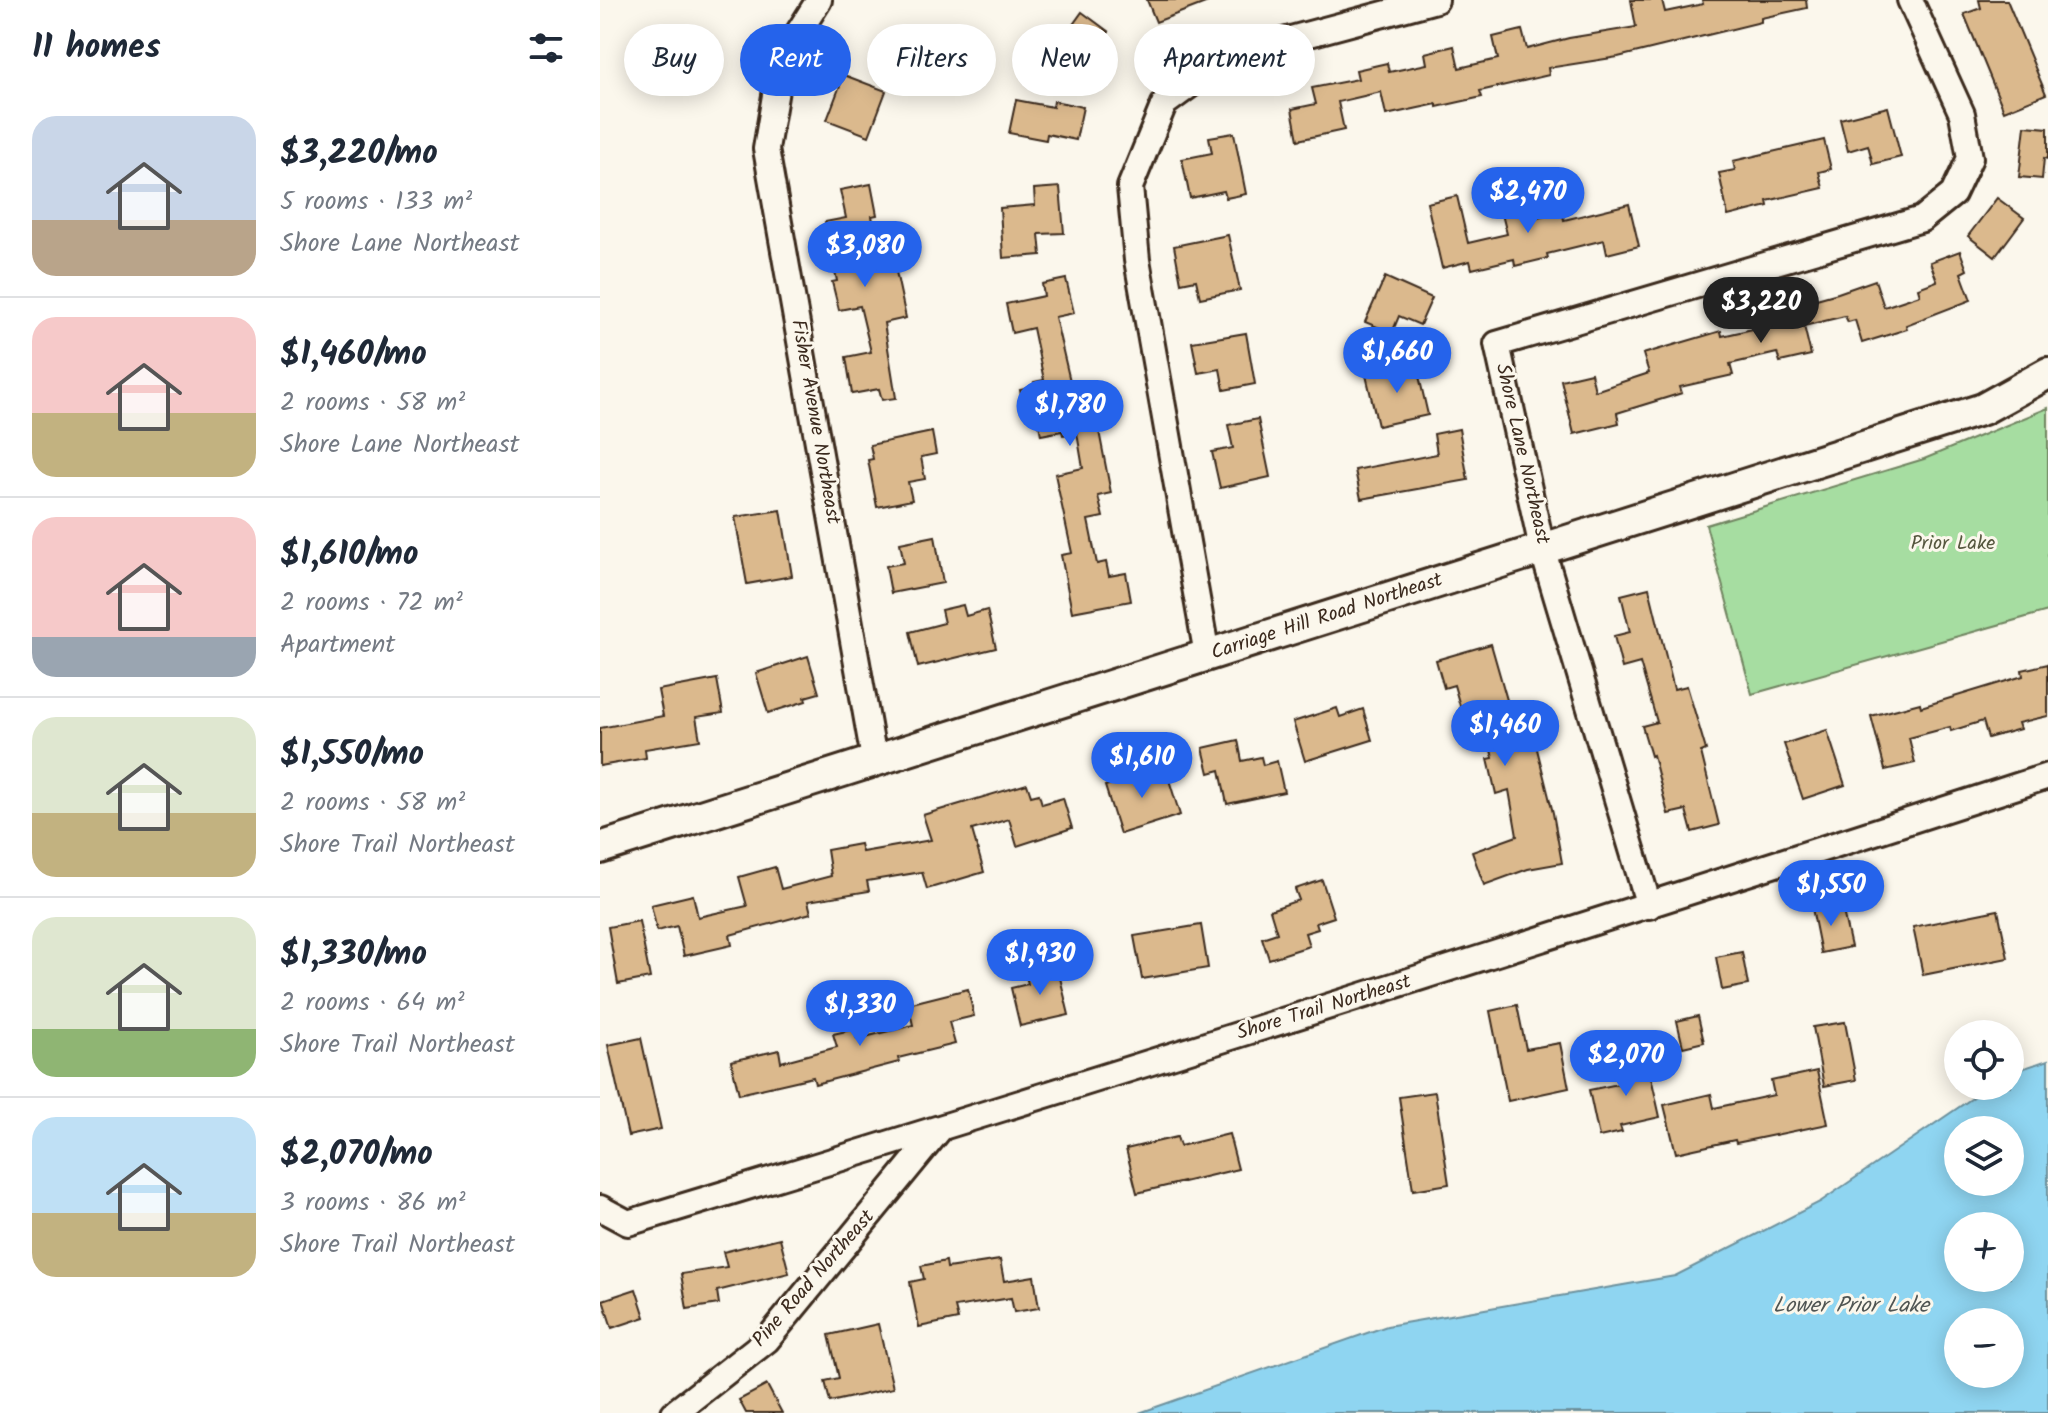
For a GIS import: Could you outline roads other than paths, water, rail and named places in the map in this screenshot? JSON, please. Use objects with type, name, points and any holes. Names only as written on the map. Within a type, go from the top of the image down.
[{"type":"street","name":"Fisher Avenue Northeast","points":[[819,0],[781,60],[766,149],[874,759]]},
{"type":"street","name":"Shore Lane Northeast","points":[[1649,906],[1542,548],[1497,344],[1922,219],[1943,203],[1953,194],[1970,158],[1962,114],[1910,0]]},
{"type":"street","points":[[1207,655],[1137,260],[1130,187],[1164,104],[1231,55],[1431,1]]},
{"type":"street","name":"Carriage Hill Road Northeast","points":[[600,848],[1983,409],[2048,373]]},
{"type":"street","name":"Shore Trail Northeast","points":[[600,1208],[628,1223],[940,1129],[1649,906],[2048,776]]},
{"type":"street","name":"Pine Road Northeast","points":[[674,1413],[767,1340],[940,1129]]},
{"type":"water","name":"Lower Prior Lake","points":[[2048,1060],[2048,1413],[1139,1413],[1387,1326],[1675,1276],[1820,1202],[1944,1117],[1944,1196],[2024,1196],[2024,1116],[1946,1116],[1969,1100],[2024,1100],[2024,1068]]},
{"type":"park label","name":"Prior Lake","points":[[1953,544]]}]
